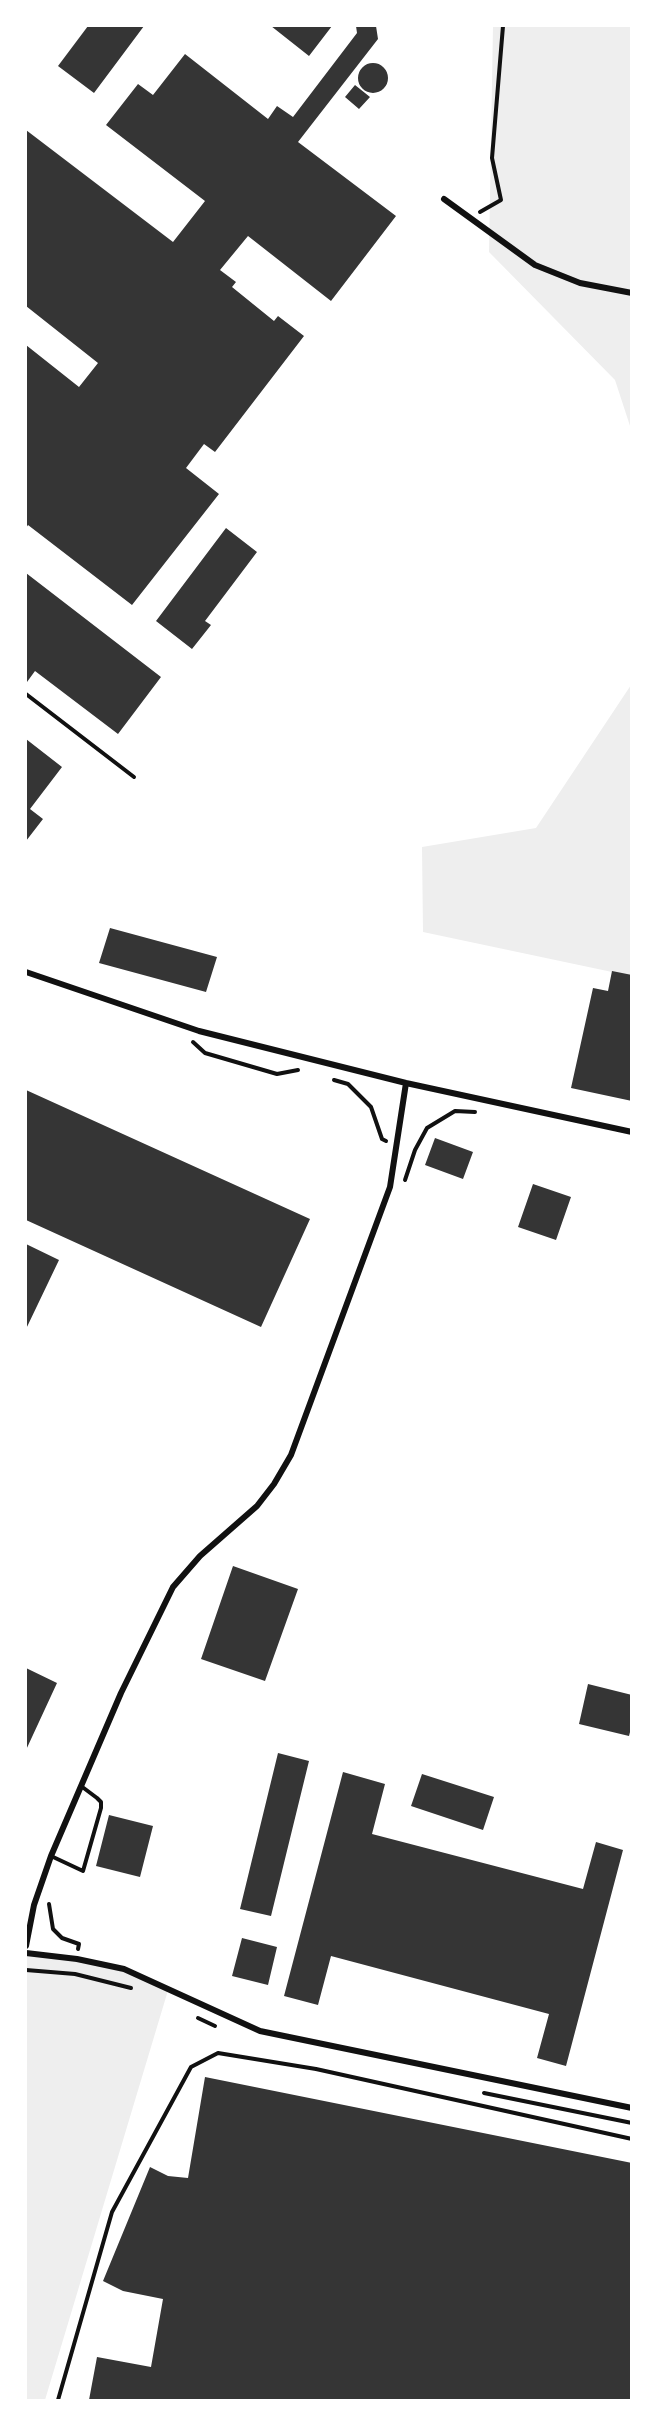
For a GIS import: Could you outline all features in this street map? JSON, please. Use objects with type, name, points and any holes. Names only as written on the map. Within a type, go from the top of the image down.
[{"type":"street","points":[[444,199],[535,264],[580,283],[632,293]]},
{"type":"street","points":[[26,972],[199,1031],[406,1083],[632,1132]]},
{"type":"street","points":[[26,1946],[34,1905],[51,1856],[124,1687],[173,1587],[200,1556],[257,1506],[274,1484],[291,1455],[390,1187],[406,1083]]},
{"type":"street","points":[[26,1953],[77,1959],[124,1969],[169,1987],[260,2031],[632,2108]]},
{"type":"lane","points":[[26,694],[134,777]]},
{"type":"lane","points":[[51,1856],[83,1871],[101,1802],[80,1786]]},
{"type":"lane","points":[[58,2400],[112,2211],[191,2067],[218,2053],[316,2069],[632,2139]]},
{"type":"path","points":[[471,217],[501,200],[492,158],[503,26]]},
{"type":"path","points":[[189,1039],[205,1053],[277,1074],[298,1070],[308,1072]]},
{"type":"path","points":[[328,1078],[348,1084],[371,1107],[382,1139]]},
{"type":"path","points":[[403,1187],[415,1150],[427,1128],[455,1111],[482,1112]]},
{"type":"path","points":[[50,1902],[48,1910],[53,1929],[62,1938],[79,1944],[75,1974]]},
{"type":"shaded area","points":[[493,26],[631,26],[631,429],[615,380],[489,252]]},
{"type":"shaded area","points":[[631,685],[631,976],[423,932],[422,847],[536,828]]},
{"type":"shaded area","points":[[26,1953],[124,1969],[169,1987],[45,2400],[26,2400]]},
{"type":"building","points":[[88,26],[144,26],[94,93],[58,66]]},
{"type":"building","points":[[271,26],[332,26],[309,56]]},
{"type":"building","points":[[356,26],[376,26],[378,39],[298,142],[396,216],[331,301],[248,236],[220,270],[236,282],[232,287],[274,321],[278,316],[304,336],[215,452],[204,444],[186,468],[219,494],[132,605],[28,525],[26,528],[26,345],[79,387],[98,363],[26,306],[26,130],[173,242],[205,201],[106,125],[138,84],[153,95],[185,54],[268,119],[277,106],[293,117],[357,33]]},
{"type":"building","points":[[373,63],[384,67],[388,78],[384,89],[373,93],[362,89],[358,78],[362,67]]},
{"type":"building","points":[[355,85],[370,97],[359,109],[345,97]]},
{"type":"building","points":[[226,528],[257,552],[205,621],[211,625],[192,649],[156,621]]},
{"type":"building","points":[[26,573],[161,677],[118,734],[35,671],[26,681]]},
{"type":"building","points":[[26,739],[62,767],[30,809],[43,819],[26,841]]},
{"type":"building","points":[[110,928],[217,957],[206,992],[99,963]]},
{"type":"building","points":[[612,971],[632,975],[632,1101],[571,1088],[593,988],[608,991]]},
{"type":"building","points":[[26,1090],[310,1219],[261,1327],[26,1220]]},
{"type":"building","points":[[435,1138],[473,1152],[463,1179],[425,1165]]},
{"type":"building","points":[[533,1184],[571,1197],[556,1240],[518,1227]]},
{"type":"building","points":[[26,1244],[59,1260],[26,1329]]},
{"type":"building","points":[[233,1566],[298,1589],[265,1681],[201,1659]]},
{"type":"building","points":[[26,1668],[57,1683],[26,1750]]},
{"type":"building","points":[[588,1684],[632,1695],[632,1724],[629,1736],[579,1724]]},
{"type":"building","points":[[278,1753],[309,1761],[271,1916],[240,1909]]},
{"type":"building","points":[[343,1772],[385,1784],[372,1834],[583,1889],[596,1842],[623,1850],[566,2066],[537,2058],[549,2014],[331,1956],[318,2005],[284,1996]]},
{"type":"building","points":[[422,1774],[494,1797],[483,1830],[411,1806]]},
{"type":"building","points":[[109,1815],[153,1826],[140,1877],[96,1866]]},
{"type":"building","points":[[242,1938],[277,1947],[268,1985],[232,1976]]},
{"type":"building","points":[[205,2077],[632,2163],[632,2400],[89,2400],[97,2357],[151,2367],[163,2299],[123,2291],[103,2281],[150,2167],[168,2176],[188,2178]]}]
